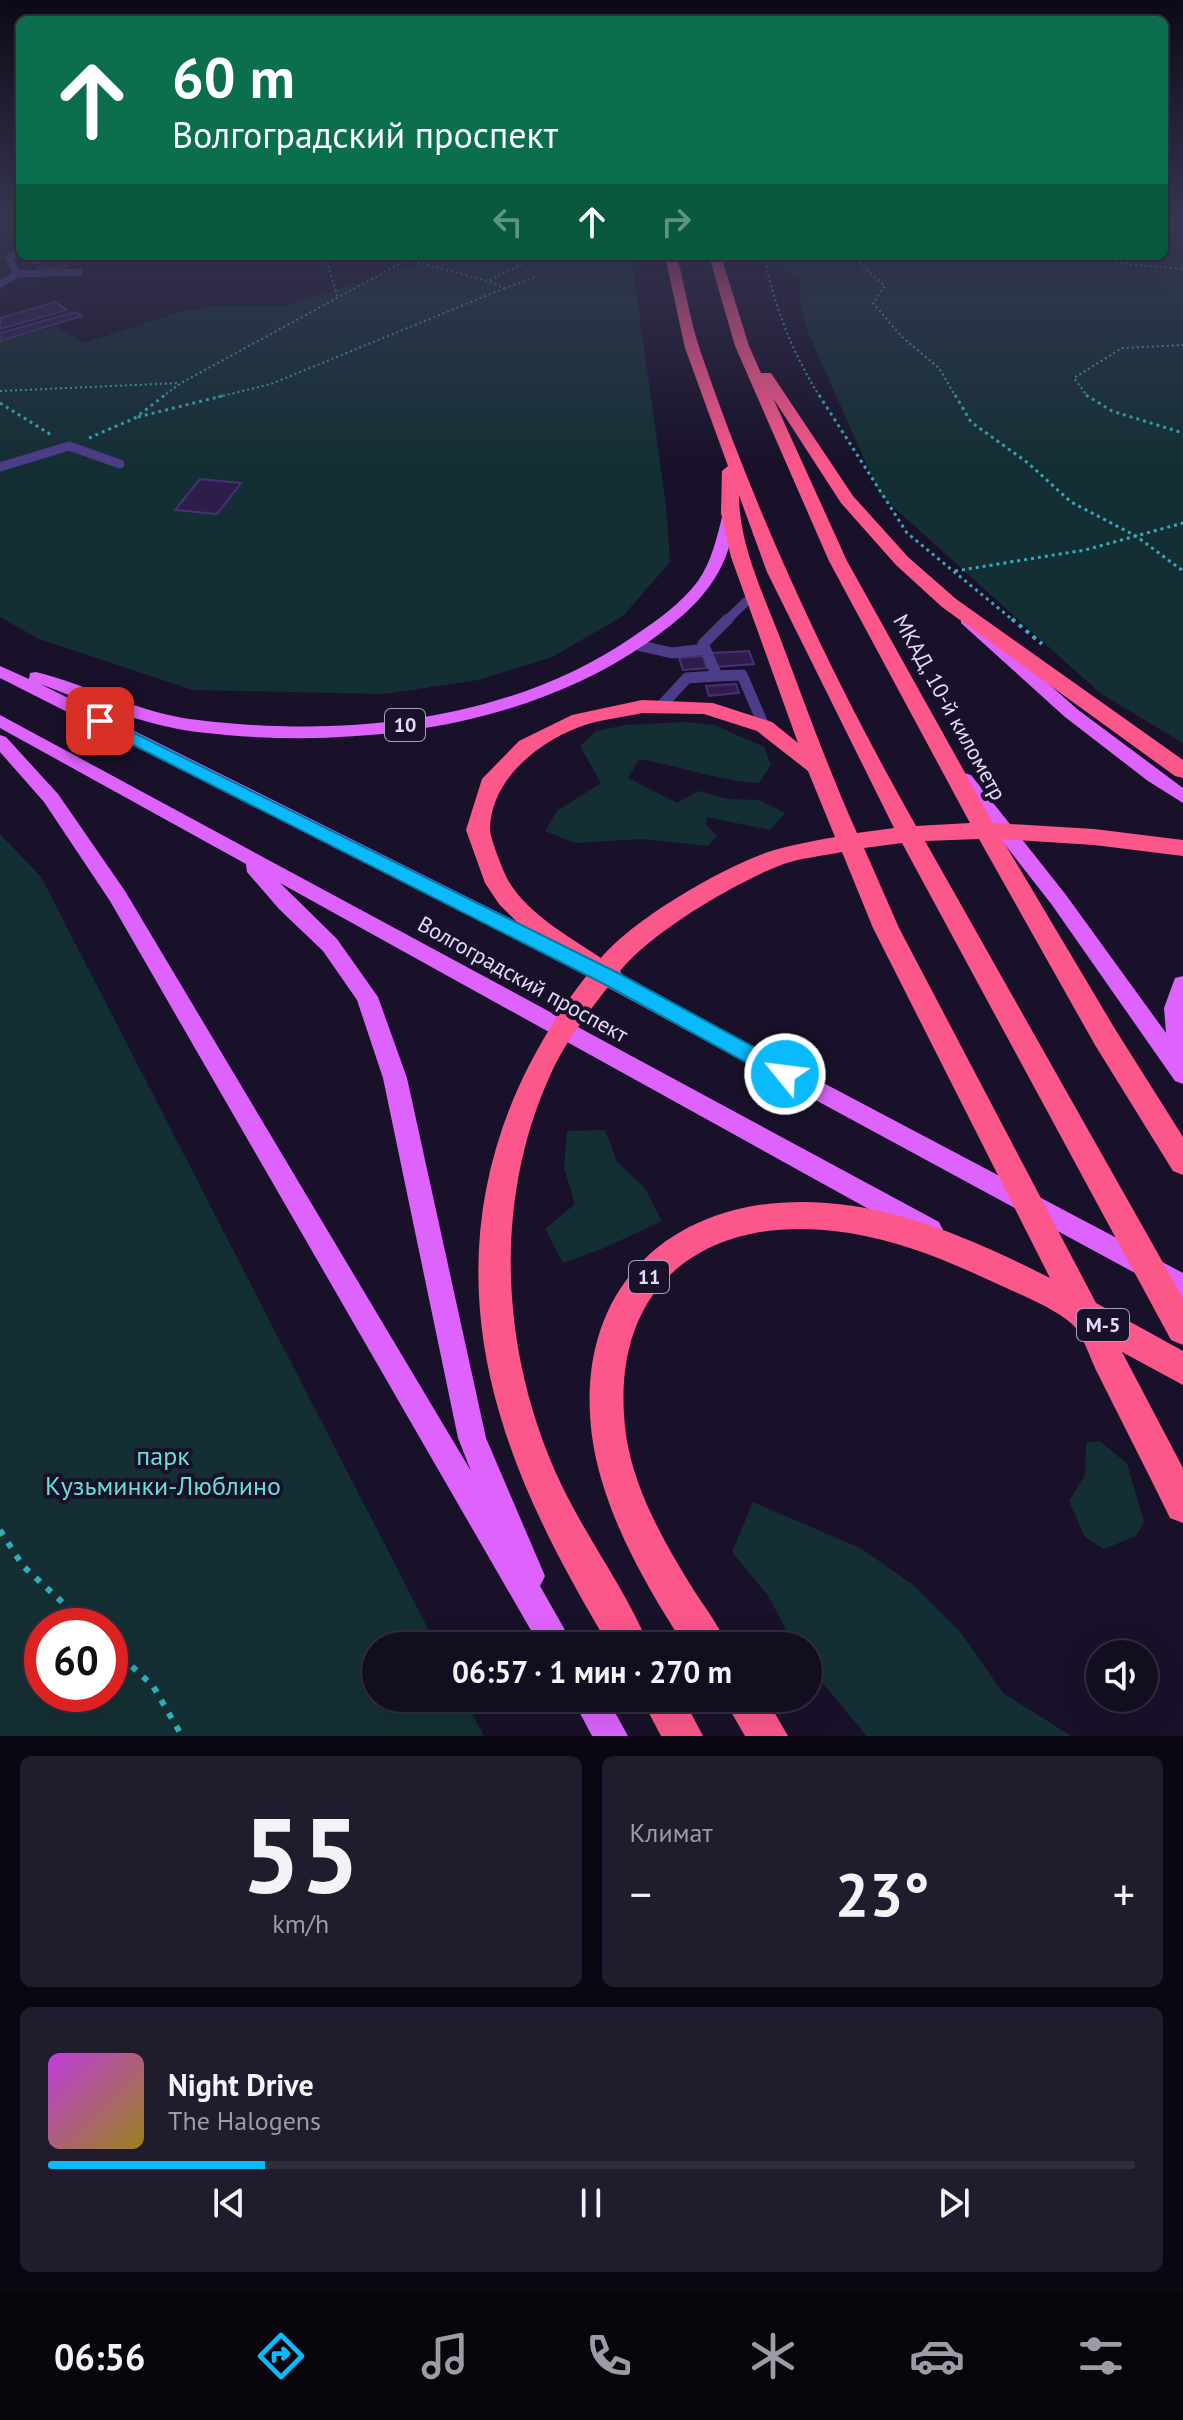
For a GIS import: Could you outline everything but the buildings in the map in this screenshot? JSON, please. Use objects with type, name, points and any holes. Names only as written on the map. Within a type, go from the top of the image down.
[{"type":"highway","points":[[681,301],[692,348],[776,572],[874,771],[1183,1329]]},
{"type":"highway","name":"МКАД, 10-й километр","points":[[729,301],[742,346],[838,561],[935,743],[1105,1037],[1183,1162]]},
{"type":"highway","points":[[742,346],[783,399],[847,499],[902,561],[949,603],[1183,771]]},
{"type":"highway","name":"10","points":[[727,445],[732,479],[730,513]]},
{"type":"highway","points":[[730,513],[752,596],[822,779],[886,928],[1183,1505]]},
{"type":"highway","points":[[613,980],[525,915],[497,884],[482,854],[479,818],[486,790],[503,767],[534,741],[574,720],[612,708],[697,706],[740,716],[784,737],[800,751],[822,779]]},
{"type":"highway","points":[[622,1632],[583,1567],[540,1477],[516,1411],[499,1337],[495,1252],[501,1175],[528,1088],[568,1015],[631,943],[708,892],[774,858],[857,840],[942,832],[1096,835],[1183,848]]},
{"type":"highway","name":"11","points":[[700,1632],[641,1532],[615,1462],[606,1408],[608,1361],[619,1323],[635,1294],[663,1259],[701,1235],[740,1221],[792,1215],[848,1219],[898,1229],[1022,1281]]},
{"type":"highway","name":"М-5","points":[[1022,1281],[1183,1369]]},
{"type":"highway","points":[[669,1712],[683,1736]]},
{"type":"highway","points":[[752,1712],[768,1736]]},
{"type":"main road","name":"10","points":[[0,664],[137,713],[196,726],[263,731],[336,731],[402,725],[483,709],[593,670],[637,645],[675,614],[706,581],[723,547],[730,513]]},
{"type":"main road","points":[[949,603],[1022,675],[1121,754],[1183,797]]},
{"type":"main road","name":"Волгоградский проспект","points":[[0,671],[613,980],[1183,1287]]},
{"type":"main road","name":"Волгоградский проспект","points":[[0,721],[1022,1281]]},
{"type":"main road","points":[[0,741],[51,798],[118,896],[550,1632]]},
{"type":"main road","points":[[935,743],[1059,900],[1183,1074]]},
{"type":"main road","points":[[243,855],[286,904],[330,945],[367,997],[395,1078],[472,1438],[552,1632]]},
{"type":"main road","points":[[1183,984],[1175,1002],[1176,1029],[1183,1049]]},
{"type":"main road","points":[[586,1712],[597,1736]]},
{"type":"main road","points":[[596,1712],[611,1736]]},
{"type":"lane","points":[[0,467],[69,446],[120,464]]},
{"type":"lane","points":[[717,676],[703,644],[752,596]]},
{"type":"lane","points":[[637,645],[672,653],[705,649]]},
{"type":"lane","points":[[662,705],[687,678],[742,675],[764,726]]},
{"type":"path","points":[[135,418],[181,383],[332,301]]},
{"type":"path","points":[[0,403],[69,446],[135,418],[271,384],[473,301]]},
{"type":"path","points":[[775,301],[802,369],[907,533],[1050,651]]},
{"type":"path","points":[[874,301],[902,337],[939,368],[971,422],[1028,463],[1071,502],[1136,536],[1183,571]]},
{"type":"path","points":[[1183,345],[1122,348],[1074,378],[1089,399],[1112,411],[1183,433]]},
{"type":"path","points":[[0,391],[181,383]]},
{"type":"path","points":[[953,572],[1085,550],[1183,523]]},
{"type":"path","points":[[0,1530],[23,1566],[68,1608]]},
{"type":"path","points":[[128,1663],[153,1686],[182,1736]]},
{"type":"green space","points":[[302,301],[637,301],[666,505],[670,562],[623,616],[552,657],[478,680],[384,694],[193,690],[39,639],[0,617],[0,342],[55,326],[84,343],[180,312],[215,306],[286,306]]},
{"type":"green space","points":[[800,301],[1183,301],[1183,743],[1100,693],[880,495],[808,332]]},
{"type":"green space","points":[[685,722],[714,725],[764,747],[771,765],[759,783],[639,759],[628,778],[677,803],[699,791],[728,799],[759,800],[785,813],[770,830],[707,817],[706,824],[717,836],[708,846],[642,839],[575,843],[545,831],[557,811],[601,783],[580,746],[596,731],[626,725]]},
{"type":"green space","name":"парк Кузьминки-Люблино","points":[[0,834],[41,877],[430,1632],[362,1632],[362,1712],[471,1712],[484,1736],[0,1736]]},
{"type":"green space","points":[[605,1130],[617,1162],[644,1187],[662,1221],[563,1263],[545,1229],[575,1204],[564,1168],[567,1131]]},
{"type":"green space","points":[[1100,1441],[1127,1464],[1144,1522],[1136,1536],[1104,1549],[1085,1537],[1069,1501],[1085,1475],[1086,1443]]},
{"type":"green space","points":[[753,1502],[862,1549],[913,1585],[961,1633],[1003,1693],[1071,1736],[867,1736],[822,1683],[822,1632],[787,1632],[769,1597],[732,1552]]},
{"type":"route","points":[[100,721],[613,980],[785,1074]]}]
